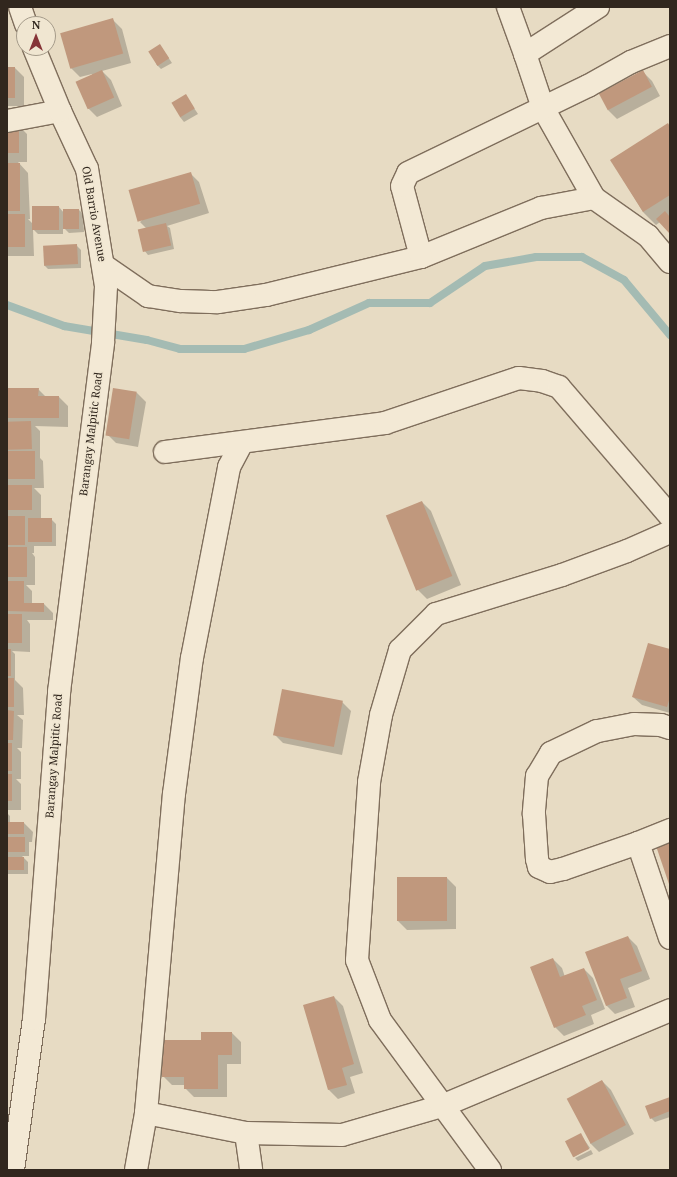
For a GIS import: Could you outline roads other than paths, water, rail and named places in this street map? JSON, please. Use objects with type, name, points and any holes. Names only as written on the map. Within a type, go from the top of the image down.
[{"type":"street","points":[[508,7],[543,108],[594,198],[648,236],[670,262]]},
{"type":"street","points":[[525,54],[598,7]]},
{"type":"street","points":[[421,257],[402,186],[408,173],[543,108],[632,62],[670,46]]},
{"type":"street","name":"Old Barrio Avenue","points":[[37,56],[60,111],[88,169],[105,275],[103,342]]},
{"type":"street","points":[[7,121],[60,111]]},
{"type":"street","points":[[105,275],[148,296],[181,301],[218,302],[266,295],[421,257],[541,208],[594,198]]},
{"type":"street","name":"Barangay Malpitic Road","points":[[12,1164],[34,1019],[59,692],[103,342]]},
{"type":"street","points":[[165,452],[241,444],[385,423],[518,378],[542,380],[559,387],[670,516]]},
{"type":"street","points":[[136,1170],[146,1113],[174,794],[192,658],[229,467],[241,444]]},
{"type":"street","points":[[490,1170],[380,1020],[357,960],[369,782],[381,716],[400,650],[436,614],[562,575],[627,551],[670,532]]},
{"type":"street","points":[[670,728],[661,725],[634,724],[597,731],[551,753],[537,776],[534,814],[537,859],[539,867],[550,872],[563,869],[638,843],[670,830]]},
{"type":"street","points":[[638,843],[670,938]]},
{"type":"street","points":[[146,1113],[246,1133],[342,1135],[442,1106],[670,1010]]},
{"type":"street","points":[[246,1133],[250,1170]]},
{"type":"waterway","points":[[7,305],[64,326],[147,340],[180,349],[244,349],[309,330],[369,303],[430,303],[485,266],[536,257],[582,257],[624,280],[670,335]]}]
